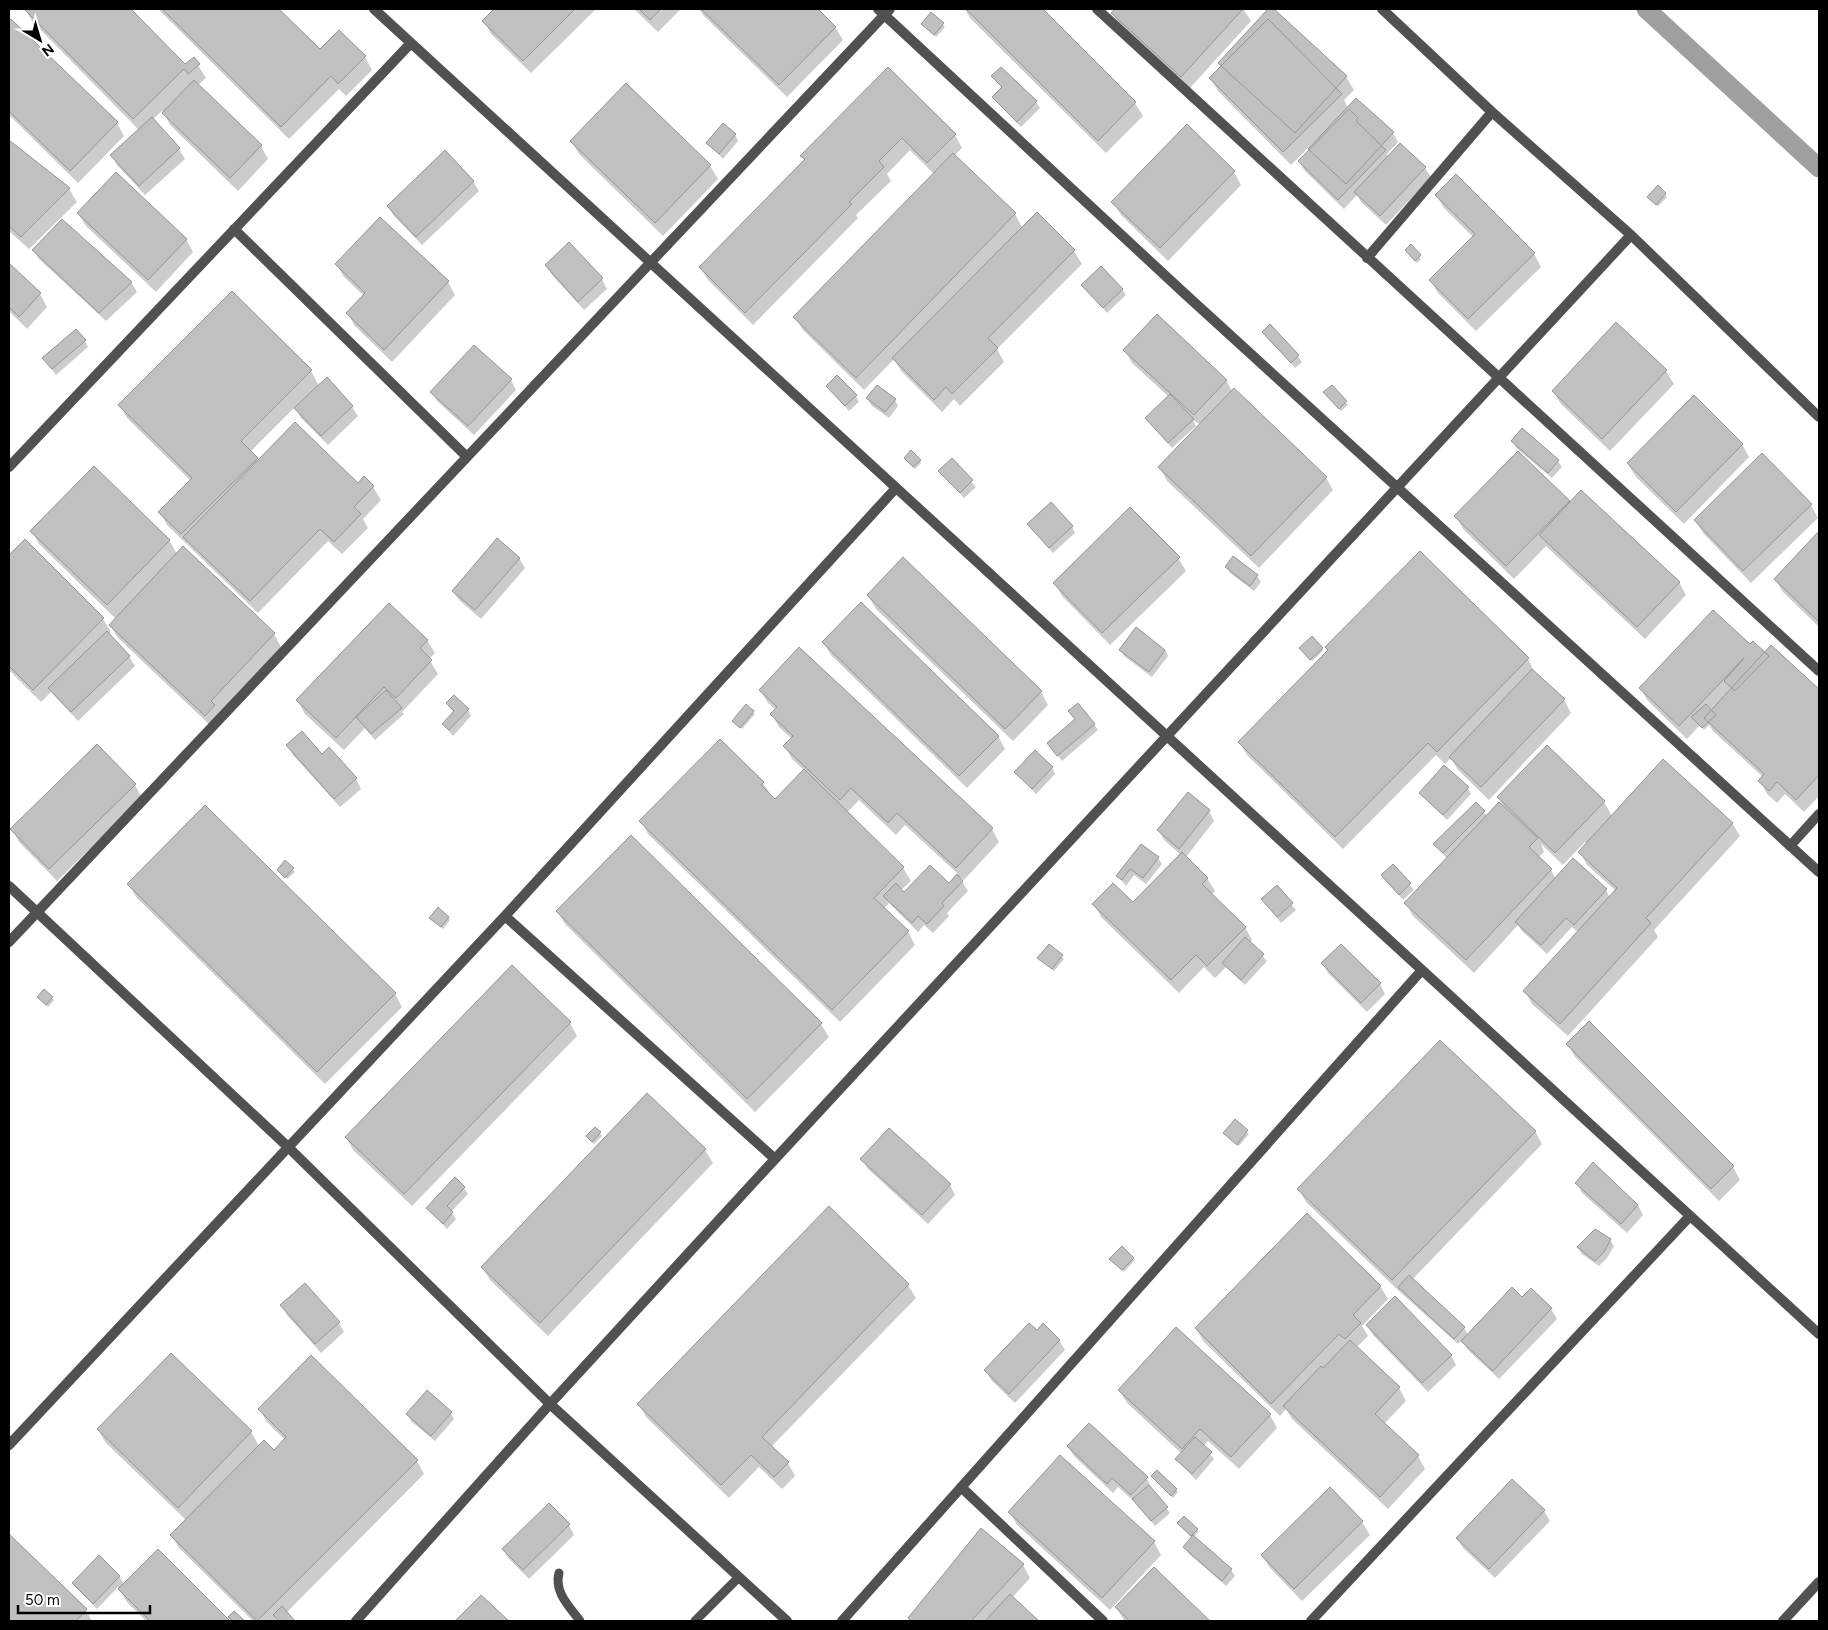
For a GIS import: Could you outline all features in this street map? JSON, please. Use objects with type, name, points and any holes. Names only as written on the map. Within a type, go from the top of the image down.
[{"type":"street","points":[[374,9],[1819,1334]]},
{"type":"street","points":[[1097,9],[1819,671]]},
{"type":"street","points":[[1382,9],[1492,112],[1631,236],[1819,417]]},
{"type":"street","points":[[9,942],[884,11],[1177,286],[1819,872]]},
{"type":"street","points":[[9,467],[411,43]]},
{"type":"street","points":[[1367,258],[1492,112]]},
{"type":"street","points":[[234,230],[466,456]]},
{"type":"street","points":[[356,1621],[550,1404],[775,1159],[1166,735],[1631,236]]},
{"type":"street","points":[[9,1445],[287,1146],[505,916],[896,488]]},
{"type":"street","points":[[1790,846],[1819,814]]},
{"type":"street","points":[[9,886],[287,1146],[550,1404],[787,1621]]},
{"type":"street","points":[[505,916],[775,1159]]},
{"type":"street","points":[[842,1621],[1422,970]]},
{"type":"street","points":[[1310,1621],[1690,1216]]},
{"type":"street","points":[[961,1487],[1103,1621]]},
{"type":"street","points":[[1783,1621],[1819,1582]]},
{"type":"lane","points":[[559,1573],[557,1581],[560,1592],[580,1621]]},
{"type":"lane","points":[[696,1621],[738,1577]]},
{"type":"building","points":[[24,9],[131,9],[185,64],[194,57],[200,64],[188,74],[184,69],[133,119]]},
{"type":"building","points":[[162,9],[279,9],[320,49],[339,30],[366,56],[338,84],[331,76],[281,127]]},
{"type":"building","points":[[494,9],[575,9],[523,61],[482,21]]},
{"type":"building","points":[[639,9],[661,9],[650,20]]},
{"type":"building","points":[[701,9],[818,9],[836,27],[779,85]]},
{"type":"building","points":[[966,9],[1043,9],[1136,102],[1098,141]]},
{"type":"building","points":[[1115,9],[1243,9],[1181,77],[1111,13]]},
{"type":"building","points":[[1268,9],[1274,9],[1347,76],[1295,133],[1218,63]]},
{"type":"building","points":[[931,12],[944,23],[934,35],[921,24]]},
{"type":"building","points":[[11,19],[118,122],[70,171],[9,111],[9,21]]},
{"type":"building","points":[[1268,19],[1342,94],[1283,152],[1209,78]]},
{"type":"building","points":[[888,67],[956,134],[927,163],[902,138],[879,161],[884,167],[849,202],[852,204],[745,313],[699,267],[805,159],[800,156]]},
{"type":"building","points":[[1001,67],[1037,101],[1017,122],[992,97],[1002,87],[991,76]]},
{"type":"building","points":[[194,80],[262,145],[230,178],[162,113]]},
{"type":"building","points":[[626,83],[711,165],[655,223],[570,141]]},
{"type":"building","points":[[1356,98],[1394,132],[1346,184],[1308,149]]},
{"type":"building","points":[[1349,109],[1358,118],[1356,121],[1386,150],[1338,200],[1298,161]]},
{"type":"building","points":[[152,117],[180,148],[139,186],[110,155]]},
{"type":"building","points":[[723,123],[736,134],[719,154],[706,143]]},
{"type":"building","points":[[1187,124],[1235,171],[1160,248],[1111,202]]},
{"type":"building","points":[[9,140],[70,188],[21,237],[9,226]]},
{"type":"building","points":[[1400,143],[1426,167],[1380,216],[1354,192]]},
{"type":"building","points":[[445,150],[474,181],[416,237],[387,206]]},
{"type":"building","points":[[953,153],[1016,213],[856,378],[793,317]]},
{"type":"building","points":[[116,172],[187,239],[148,280],[77,213]]},
{"type":"building","points":[[1456,174],[1535,253],[1468,319],[1429,280],[1475,234],[1435,195]]},
{"type":"building","points":[[1658,185],[1666,193],[1656,205],[1647,197]]},
{"type":"building","points":[[1037,212],[1075,250],[988,338],[998,348],[952,394],[946,387],[934,400],[892,358]]},
{"type":"building","points":[[380,217],[449,281],[384,350],[346,313],[365,293],[335,264]]},
{"type":"building","points":[[62,219],[132,282],[99,313],[32,250]]},
{"type":"building","points":[[569,242],[603,278],[578,302],[545,265]]},
{"type":"building","points":[[1411,244],[1421,255],[1415,261],[1405,250]]},
{"type":"building","points":[[9,263],[41,293],[19,317],[9,307]]},
{"type":"building","points":[[1101,266],[1123,289],[1103,308],[1081,285]]},
{"type":"building","points":[[232,291],[312,370],[241,441],[258,458],[181,534],[158,512],[192,478],[118,405]]},
{"type":"building","points":[[1157,314],[1227,380],[1194,415],[1123,350]]},
{"type":"building","points":[[1616,322],[1667,370],[1602,439],[1552,391]]},
{"type":"building","points":[[1270,324],[1299,355],[1291,363],[1262,332]]},
{"type":"building","points":[[76,329],[86,340],[52,369],[42,358]]},
{"type":"building","points":[[474,345],[512,379],[468,426],[430,392]]},
{"type":"building","points":[[837,375],[857,395],[845,406],[826,386]]},
{"type":"building","points":[[327,377],[353,406],[321,436],[294,408]]},
{"type":"building","points":[[877,385],[896,399],[885,412],[866,398]]},
{"type":"building","points":[[1332,385],[1347,401],[1339,409],[1323,392]]},
{"type":"building","points":[[1234,388],[1327,477],[1251,556],[1158,467]]},
{"type":"building","points":[[1170,394],[1194,419],[1168,443],[1145,418]]},
{"type":"building","points":[[1694,395],[1743,444],[1676,512],[1627,463]]},
{"type":"building","points":[[295,422],[358,483],[364,476],[374,486],[354,507],[361,514],[334,542],[320,529],[250,601],[183,537]]},
{"type":"building","points":[[1522,428],[1559,460],[1548,473],[1511,441]]},
{"type":"building","points":[[911,450],[921,460],[913,467],[904,458]]},
{"type":"building","points":[[1518,451],[1570,501],[1506,566],[1454,516]]},
{"type":"building","points":[[1762,453],[1812,504],[1743,571],[1694,520]]},
{"type":"building","points":[[952,458],[973,480],[960,493],[938,471]]},
{"type":"building","points":[[94,466],[170,540],[107,605],[30,531]]},
{"type":"building","points":[[1581,490],[1680,582],[1637,627],[1539,535]]},
{"type":"building","points":[[1051,502],[1073,526],[1049,548],[1027,524]]},
{"type":"building","points":[[1130,507],[1180,557],[1102,633],[1053,583]]},
{"type":"building","points":[[1819,531],[1819,622],[1774,579]]},
{"type":"building","points":[[497,538],[520,558],[475,610],[452,591]]},
{"type":"building","points":[[25,539],[104,618],[33,690],[9,666],[9,555]]},
{"type":"building","points":[[183,546],[275,633],[211,701],[215,705],[205,716],[109,625]]},
{"type":"building","points":[[1420,551],[1529,658],[1437,752],[1428,743],[1335,837],[1238,742],[1328,650],[1325,647]]},
{"type":"building","points":[[1233,556],[1258,575],[1250,586],[1225,567]]},
{"type":"building","points":[[903,557],[1042,691],[1005,729],[867,595]]},
{"type":"building","points":[[861,602],[999,736],[959,776],[822,642]]},
{"type":"building","points":[[389,603],[428,640],[420,648],[432,660],[396,698],[384,687],[336,738],[296,700]]},
{"type":"building","points":[[1713,610],[1750,644],[1753,641],[1769,656],[1735,691],[1724,681],[1744,658],[1679,726],[1639,688]]},
{"type":"building","points":[[1136,627],[1165,650],[1149,672],[1119,650]]},
{"type":"building","points":[[107,631],[130,656],[71,712],[48,688]]},
{"type":"building","points":[[1312,636],[1323,648],[1310,660],[1299,648]]},
{"type":"building","points":[[1771,645],[1819,689],[1819,775],[1796,800],[1777,782],[1769,791],[1758,781],[1764,774],[1704,718]]},
{"type":"building","points":[[799,647],[993,828],[956,868],[897,813],[888,823],[851,788],[840,800],[783,746],[793,736],[770,714],[777,707],[759,690]]},
{"type":"building","points":[[1532,669],[1565,699],[1481,787],[1449,757]]},
{"type":"building","points":[[386,690],[402,708],[371,734],[356,717]]},
{"type":"building","points":[[454,695],[469,709],[449,730],[442,724],[454,711],[446,703]]},
{"type":"building","points":[[1078,703],[1095,724],[1057,756],[1047,743],[1075,719],[1068,711]]},
{"type":"building","points":[[746,704],[754,711],[740,728],[732,721]]},
{"type":"building","points":[[1706,704],[1716,715],[1702,728],[1691,717]]},
{"type":"building","points":[[302,731],[322,754],[329,747],[357,778],[334,799],[286,745]]},
{"type":"building","points":[[720,739],[764,782],[761,785],[775,799],[804,769],[904,867],[874,898],[909,931],[832,1010],[639,821]]},
{"type":"building","points":[[97,744],[136,784],[49,869],[10,829]]},
{"type":"building","points":[[1547,745],[1605,801],[1555,853],[1497,797]]},
{"type":"building","points":[[1035,750],[1053,767],[1032,789],[1014,772]]},
{"type":"building","points":[[1663,759],[1733,823],[1646,918],[1651,923],[1560,1024],[1523,991],[1617,888],[1578,852]]},
{"type":"building","points":[[1444,765],[1469,787],[1443,815],[1419,793]]},
{"type":"building","points":[[1188,792],[1210,810],[1179,849],[1157,830]]},
{"type":"building","points":[[1476,802],[1485,811],[1443,853],[1433,844]]},
{"type":"building","points":[[1499,802],[1538,838],[1529,847],[1552,869],[1466,960],[1404,903]]},
{"type":"building","points":[[205,805],[396,993],[317,1072],[127,884]]},
{"type":"building","points":[[631,835],[822,1023],[747,1099],[556,911]]},
{"type":"building","points":[[1141,844],[1159,857],[1143,878],[1130,869],[1122,880],[1116,876]]},
{"type":"building","points":[[1182,852],[1208,878],[1202,884],[1246,927],[1207,966],[1196,955],[1171,980],[1092,904],[1113,883],[1133,902]]},
{"type":"building","points":[[1573,858],[1607,889],[1574,925],[1566,918],[1541,945],[1515,922]]},
{"type":"building","points":[[285,860],[294,868],[285,878],[277,870]]},
{"type":"building","points":[[1393,864],[1411,883],[1399,895],[1381,875]]},
{"type":"building","points":[[930,865],[949,883],[957,874],[963,881],[942,903],[944,906],[927,924],[918,916],[912,923],[883,896],[896,883],[904,892]]},
{"type":"building","points":[[1277,885],[1293,903],[1277,917],[1261,899]]},
{"type":"building","points":[[438,907],[449,917],[441,927],[429,918]]},
{"type":"building","points":[[1245,937],[1264,954],[1241,980],[1222,963]]},
{"type":"building","points":[[1049,944],[1063,955],[1052,969],[1037,958]]},
{"type":"building","points":[[1341,944],[1381,983],[1361,1003],[1321,963]]},
{"type":"building","points":[[512,965],[571,1022],[404,1194],[345,1137]]},
{"type":"building","points":[[44,989],[53,997],[46,1005],[37,997]]},
{"type":"building","points":[[1589,1021],[1734,1166],[1711,1189],[1566,1044]]},
{"type":"building","points":[[1440,1040],[1536,1131],[1392,1280],[1297,1189]]},
{"type":"building","points":[[647,1093],[706,1149],[540,1323],[481,1267]]},
{"type":"building","points":[[1235,1119],[1248,1130],[1237,1145],[1223,1133]]},
{"type":"building","points":[[595,1127],[601,1132],[592,1142],[586,1136]]},
{"type":"building","points":[[889,1128],[951,1184],[922,1215],[860,1159]]},
{"type":"building","points":[[1593,1162],[1638,1205],[1621,1224],[1575,1183]]},
{"type":"building","points":[[455,1177],[465,1187],[447,1206],[453,1212],[443,1224],[426,1208]]},
{"type":"building","points":[[829,1206],[909,1284],[762,1437],[789,1462],[774,1477],[751,1455],[721,1485],[637,1404]]},
{"type":"building","points":[[1307,1213],[1381,1286],[1353,1315],[1361,1323],[1345,1339],[1339,1334],[1271,1404],[1195,1328]]},
{"type":"building","points":[[1595,1229],[1611,1239],[1604,1252],[1595,1261],[1577,1247]]},
{"type":"building","points":[[1122,1246],[1134,1258],[1122,1270],[1109,1259]]},
{"type":"building","points":[[1409,1275],[1465,1327],[1454,1339],[1398,1287]]},
{"type":"building","points":[[305,1283],[340,1322],[315,1344],[280,1305]]},
{"type":"building","points":[[1512,1287],[1522,1297],[1531,1288],[1552,1308],[1493,1371],[1461,1341]]},
{"type":"building","points":[[1395,1296],[1452,1355],[1422,1383],[1366,1325]]},
{"type":"building","points":[[1029,1323],[1037,1330],[1043,1323],[1060,1340],[1009,1394],[984,1370]]},
{"type":"building","points":[[1176,1327],[1271,1414],[1231,1457],[1200,1429],[1182,1449],[1118,1390]]},
{"type":"building","points":[[1350,1340],[1400,1387],[1375,1414],[1419,1455],[1380,1497],[1283,1406],[1321,1366],[1323,1368]]},
{"type":"building","points":[[171,1353],[252,1431],[178,1508],[97,1429]]},
{"type":"building","points":[[311,1355],[418,1460],[257,1621],[170,1535],[264,1440],[274,1450],[286,1437],[258,1409]]},
{"type":"building","points":[[427,1390],[452,1412],[431,1436],[406,1414]]},
{"type":"building","points":[[1089,1423],[1148,1477],[1131,1495],[1112,1478],[1107,1484],[1067,1446]]},
{"type":"building","points":[[1195,1437],[1212,1452],[1192,1474],[1175,1459]]},
{"type":"building","points":[[1060,1455],[1155,1541],[1102,1598],[1008,1512]]},
{"type":"building","points":[[1157,1470],[1177,1489],[1171,1496],[1151,1476]]},
{"type":"building","points":[[1512,1479],[1545,1510],[1489,1569],[1456,1538]]},
{"type":"building","points":[[1149,1485],[1168,1507],[1151,1521],[1132,1499]]},
{"type":"building","points":[[1330,1487],[1363,1521],[1294,1589],[1261,1555]]},
{"type":"building","points":[[549,1503],[570,1524],[523,1570],[502,1549]]},
{"type":"building","points":[[1184,1516],[1198,1529],[1191,1536],[1177,1523]]},
{"type":"building","points":[[981,1528],[1024,1564],[971,1621],[911,1621],[908,1618]]},
{"type":"building","points":[[9,1534],[87,1609],[76,1621],[9,1621]]},
{"type":"building","points":[[1193,1535],[1232,1569],[1222,1581],[1183,1547]]},
{"type":"building","points":[[158,1549],[230,1621],[150,1621],[118,1589]]},
{"type":"building","points":[[99,1555],[120,1576],[93,1604],[72,1583]]},
{"type":"building","points":[[1154,1567],[1210,1621],[1130,1621],[1115,1607]]},
{"type":"building","points":[[1010,1594],[1039,1621],[985,1621]]},
{"type":"building","points":[[481,1595],[509,1621],[455,1621]]},
{"type":"building","points":[[282,1606],[295,1621],[279,1621],[273,1615]]},
{"type":"building","points":[[234,1611],[245,1621],[233,1621],[228,1617]]},
{"type":"waterway","points":[[1646,9],[1819,168]]}]
